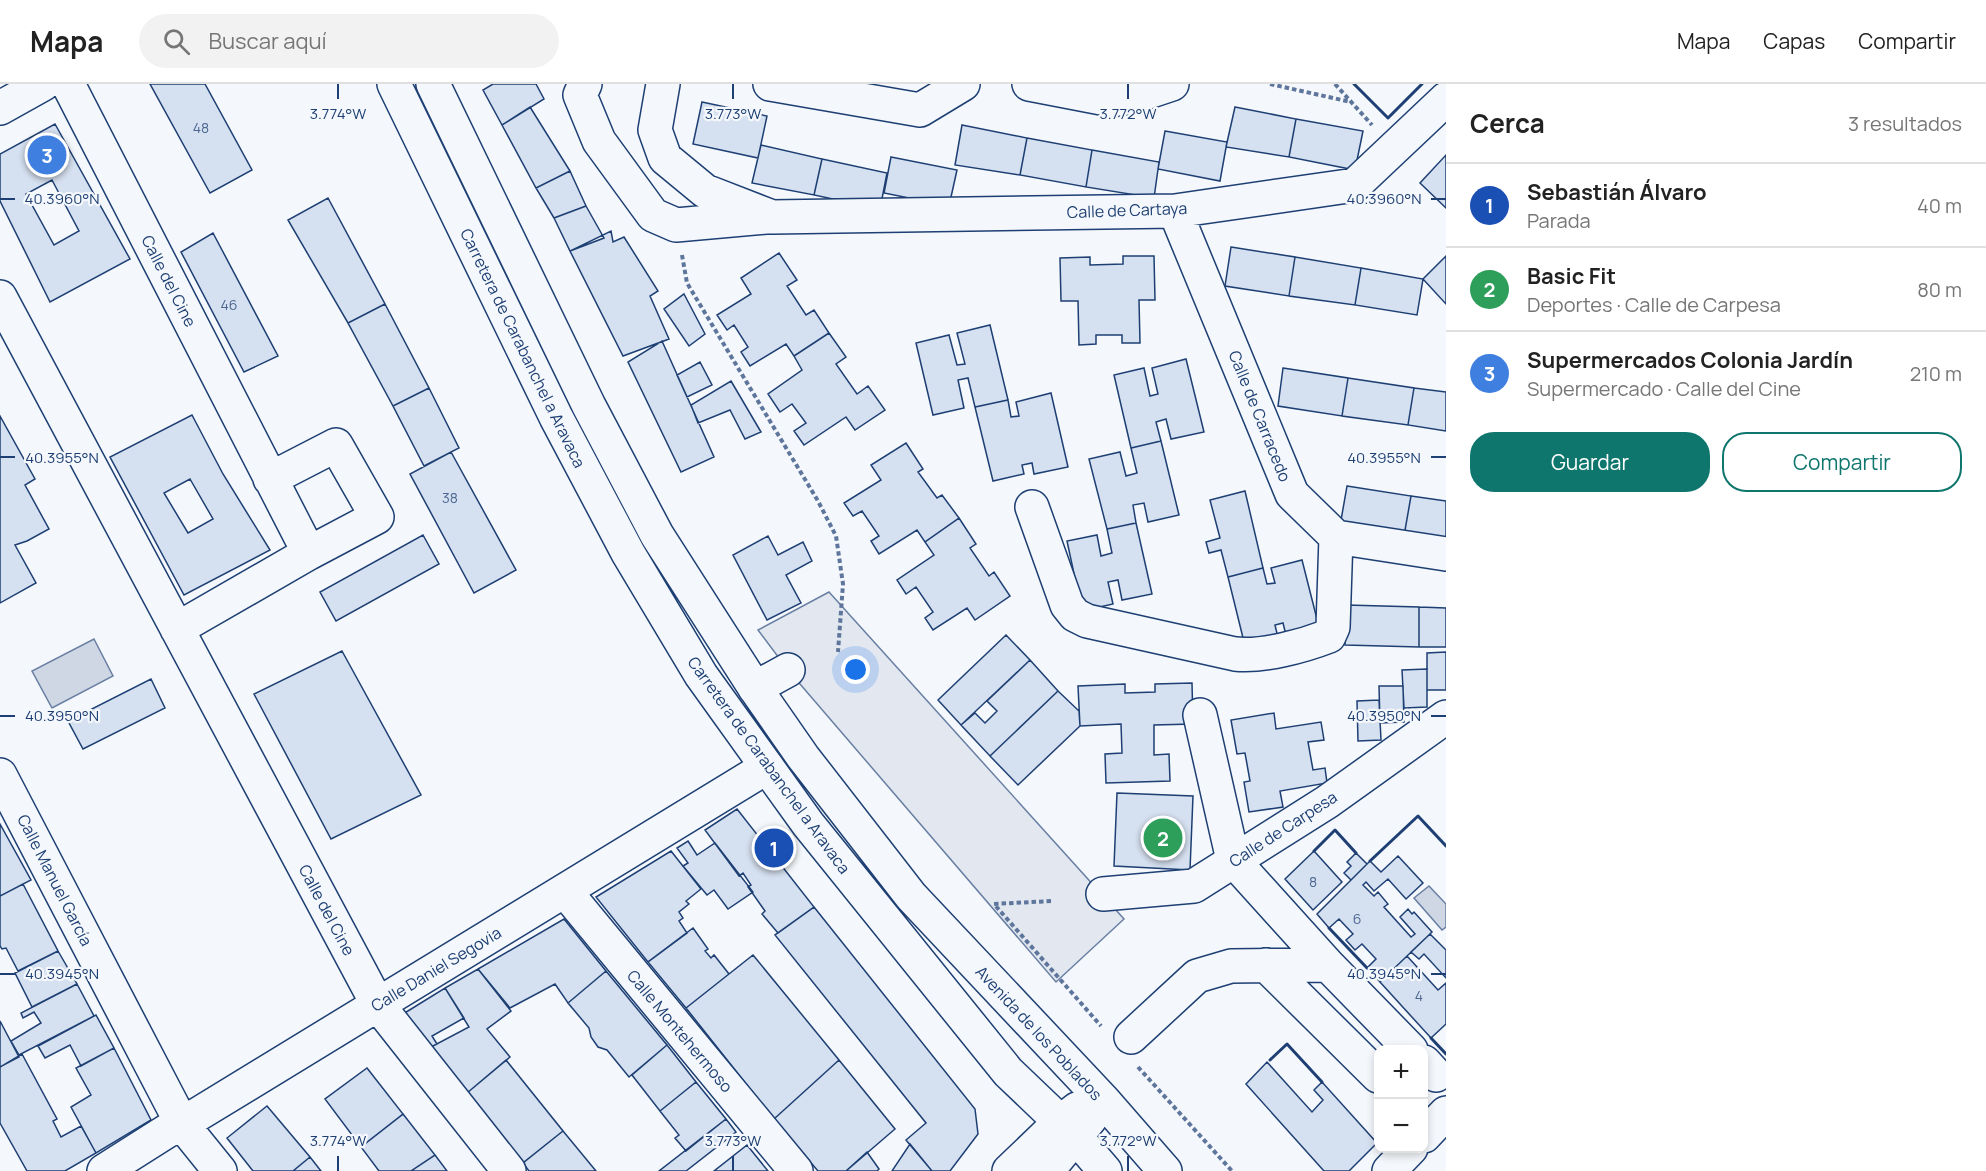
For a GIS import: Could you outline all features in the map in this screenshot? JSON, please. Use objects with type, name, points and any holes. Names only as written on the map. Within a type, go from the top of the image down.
[{"type":"main road","points":[[0,108],[44,84]]},
{"type":"main road","name":"Calle del Cine","points":[[68,84],[309,554]]},
{"type":"main road","name":"Carretera de Carabanchel a Aravaca","points":[[393,84],[556,417],[628,553],[701,675],[808,824],[1008,1072],[1068,1129],[1105,1171]]},
{"type":"main road","name":"Carretera de Carabanchel a Aravaca","points":[[433,84],[588,406],[657,535],[802,758],[911,896]]},
{"type":"main road","points":[[585,84],[580,95],[599,141],[653,215],[676,225]]},
{"type":"main road","name":"Calle de Cartaya","points":[[663,84],[655,130],[665,158],[705,191],[772,217]]},
{"type":"main road","points":[[770,84],[920,110],[956,89]]},
{"type":"main road","points":[[1029,84],[1112,100],[1136,96],[1172,84]]},
{"type":"main road","name":"Calle de Cartaya","points":[[676,225],[772,217],[1175,211],[1355,185],[1446,99]]},
{"type":"main road","name":"Calle de Carracedo","points":[[1175,211],[1292,494],[1336,537]]},
{"type":"main road","name":"Calle del Cine","points":[[0,297],[378,1005],[509,1171]]},
{"type":"main road","points":[[177,629],[377,517],[336,445],[270,478]]},
{"type":"main road","points":[[1032,507],[1067,605],[1075,615],[1087,621],[1235,654],[1257,654],[1329,636],[1332,627],[1336,537],[1446,554]]},
{"type":"main road","points":[[755,688],[788,670]]},
{"type":"main road","points":[[1200,715],[1233,860],[1328,965],[1406,1045]]},
{"type":"main road","name":"Calle de Carpesa","points":[[1103,894],[1194,886],[1327,802],[1446,717]]},
{"type":"main road","name":"Calle Daniel Segovia","points":[[104,1171],[767,767]]},
{"type":"main road","name":"Calle Manuel García","points":[[0,775],[182,1124],[220,1171]]},
{"type":"main road","name":"Calle Montehermoso","points":[[565,891],[796,1171]]},
{"type":"main road","name":"Avenida de los Poblados","points":[[911,896],[1100,1097],[1165,1171]]},
{"type":"main road","points":[[1266,965],[1374,1072]]},
{"type":"main road","points":[[1122,1042],[1197,976],[1231,966],[1328,965]]},
{"type":"main road","points":[[1007,1171],[1021,1137],[1024,1114],[1008,1072]]},
{"type":"main road","points":[[1007,1171],[1068,1129],[1100,1097]]},
{"type":"main road","points":[[1428,1132],[1446,1113]]},
{"type":"main road","points":[[1047,1171],[1068,1129]]},
{"type":"main road","points":[[1389,1171],[1407,1153]]},
{"type":"path","points":[[1270,84],[1351,102]]},
{"type":"path","points":[[1335,84],[1392,148]]},
{"type":"path","points":[[676,225],[687,283],[818,501],[836,536],[843,584],[838,652]]},
{"type":"path","points":[[1051,901],[994,904],[1122,1042],[1232,1171]]},
{"type":"shaded area","points":[[829,592],[1124,919],[1056,982],[788,670],[758,630]]},
{"type":"shaded area","points":[[94,639],[113,676],[52,708],[32,671]]},
{"type":"shaded area","points":[[1429,886],[1446,904],[1446,927],[1442,930],[1414,898]]},
{"type":"building","points":[[150,84],[205,84],[252,170],[210,193]]},
{"type":"building","points":[[493,84],[536,84],[544,99],[502,125],[483,90]]},
{"type":"building","points":[[702,102],[767,116],[758,158],[693,144]]},
{"type":"building","points":[[530,107],[570,171],[536,188],[502,125]]},
{"type":"building","points":[[1235,107],[1296,119],[1289,157],[1226,147]]},
{"type":"building","points":[[1296,119],[1363,131],[1355,170],[1289,157]]},
{"type":"building","points":[[55,124],[130,259],[50,302],[0,201],[0,154]],"holes":[[[52,180],[79,231],[54,245],[26,194]]]},
{"type":"building","points":[[962,125],[1027,138],[1020,175],[955,165]]},
{"type":"building","points":[[1165,131],[1227,142],[1220,181],[1158,169]]},
{"type":"building","points":[[1027,138],[1092,150],[1086,187],[1020,175]]},
{"type":"building","points":[[761,145],[822,159],[814,195],[752,183]]},
{"type":"building","points":[[1092,150],[1159,162],[1154,198],[1086,187]]},
{"type":"building","points":[[1446,155],[1446,208],[1420,183]]},
{"type":"building","points":[[891,157],[957,170],[949,206],[884,193]]},
{"type":"building","points":[[822,159],[887,173],[880,209],[814,195]]},
{"type":"building","points":[[570,171],[586,206],[554,218],[536,188]]},
{"type":"building","points":[[328,198],[385,304],[348,323],[288,220]]},
{"type":"building","points":[[586,206],[604,238],[570,251],[554,218]]},
{"type":"building","points":[[611,231],[613,242],[624,237],[658,291],[650,296],[669,339],[623,356],[570,251]]},
{"type":"building","points":[[213,233],[278,356],[244,372],[181,252]]},
{"type":"building","points":[[1231,247],[1295,257],[1289,296],[1225,286]]},
{"type":"building","points":[[779,253],[797,280],[787,286],[806,315],[814,310],[829,333],[794,356],[786,344],[750,366],[741,352],[748,347],[734,325],[727,330],[717,315],[751,294],[741,278]]},
{"type":"building","points":[[1123,256],[1154,256],[1155,300],[1139,300],[1140,343],[1122,343],[1122,335],[1096,335],[1096,344],[1079,345],[1078,301],[1061,301],[1060,258],[1090,257],[1090,265],[1123,264]]},
{"type":"building","points":[[1446,256],[1446,304],[1423,279]]},
{"type":"building","points":[[1295,257],[1361,268],[1355,305],[1289,296]]},
{"type":"building","points":[[1361,268],[1423,279],[1417,315],[1355,305]]},
{"type":"building","points":[[684,294],[705,334],[689,346],[664,309]]},
{"type":"building","points":[[385,304],[429,388],[393,406],[348,323]]},
{"type":"building","points":[[990,325],[1008,400],[975,407],[968,378],[958,380],[964,408],[933,415],[916,343],[949,335],[957,365],[965,364],[957,333]]},
{"type":"building","points":[[829,333],[846,357],[836,364],[857,394],[868,386],[885,410],[855,430],[846,417],[804,445],[794,431],[806,423],[792,404],[780,412],[768,394],[802,370],[794,356]]},
{"type":"building","points":[[662,341],[714,457],[681,472],[628,362]]},
{"type":"building","points":[[1186,359],[1204,432],[1171,439],[1166,419],[1156,422],[1161,441],[1131,448],[1114,375],[1144,368],[1150,396],[1158,394],[1152,368]]},
{"type":"building","points":[[700,362],[712,385],[687,397],[677,375]]},
{"type":"building","points":[[1283,368],[1348,378],[1342,416],[1278,406]]},
{"type":"building","points":[[1348,378],[1414,388],[1408,425],[1342,416]]},
{"type":"building","points":[[731,381],[761,432],[745,439],[730,410],[698,423],[691,405]]},
{"type":"building","points":[[429,388],[459,448],[424,466],[393,406]]},
{"type":"building","points":[[1414,388],[1446,392],[1446,431],[1408,425]]},
{"type":"building","points":[[1051,393],[1068,467],[1034,474],[1032,463],[1022,465],[1024,474],[993,481],[975,407],[1008,400],[1011,417],[1019,416],[1016,402]]},
{"type":"building","points":[[192,415],[223,474],[270,550],[184,595],[110,457]],"holes":[[[190,479],[213,519],[188,533],[164,493]]]},
{"type":"building","points":[[0,416],[35,479],[25,485],[49,529],[15,545],[36,583],[0,603]]},
{"type":"building","points":[[1161,441],[1179,515],[1148,522],[1144,503],[1133,505],[1136,523],[1107,529],[1089,459],[1120,452],[1126,476],[1137,473],[1131,448]]},
{"type":"building","points":[[906,443],[923,469],[918,472],[937,498],[942,495],[959,518],[925,542],[917,530],[879,554],[871,541],[879,536],[862,511],[853,516],[844,503],[881,480],[871,465]]},
{"type":"building","points":[[451,452],[516,570],[474,593],[410,474]]},
{"type":"building","points":[[1347,486],[1411,496],[1404,536],[1340,526]]},
{"type":"building","points":[[1245,491],[1263,568],[1228,577],[1221,550],[1209,553],[1206,542],[1220,538],[1210,500]]},
{"type":"building","points":[[1411,496],[1446,501],[1446,543],[1404,536]]},
{"type":"building","points":[[959,518],[976,544],[970,548],[989,576],[994,572],[1010,596],[975,620],[967,608],[933,630],[925,618],[933,612],[916,587],[906,594],[897,580],[934,555],[925,542]]},
{"type":"building","points":[[1136,523],[1152,594],[1122,600],[1118,580],[1108,582],[1113,604],[1082,611],[1067,541],[1097,535],[1101,556],[1112,553],[1107,529]]},
{"type":"building","points":[[423,535],[439,564],[336,621],[320,592]]},
{"type":"building","points":[[768,536],[778,555],[803,542],[812,561],[786,575],[801,603],[767,620],[733,555]]},
{"type":"building","points":[[1302,560],[1320,631],[1287,639],[1283,623],[1275,625],[1279,642],[1246,650],[1228,577],[1263,568],[1267,584],[1275,583],[1271,568]]},
{"type":"building","points":[[1346,605],[1419,607],[1419,647],[1345,645]]},
{"type":"building","points":[[1419,607],[1446,608],[1446,647],[1419,647]]},
{"type":"building","points":[[1006,635],[1030,660],[961,725],[938,700]]},
{"type":"building","points":[[342,651],[421,795],[331,839],[254,694]]},
{"type":"building","points":[[1446,652],[1446,690],[1427,690],[1427,653]]},
{"type":"building","points":[[1030,660],[1058,691],[990,756],[961,725],[975,713],[985,723],[997,711],[987,701]]},
{"type":"building","points":[[1427,669],[1427,707],[1404,708],[1402,670]]},
{"type":"building","points":[[151,679],[165,708],[83,749],[68,721]]},
{"type":"building","points":[[1192,683],[1193,724],[1154,725],[1154,755],[1169,754],[1170,781],[1106,783],[1105,754],[1122,753],[1121,724],[1080,726],[1078,686],[1125,684],[1125,693],[1155,692],[1155,684]]},
{"type":"building","points":[[1379,686],[1403,686],[1404,722],[1380,723]]},
{"type":"building","points":[[1058,691],[1079,711],[1080,726],[1018,785],[990,756]]},
{"type":"building","points":[[1379,700],[1381,740],[1358,741],[1357,701]]},
{"type":"building","points":[[1274,713],[1276,729],[1321,722],[1324,740],[1308,742],[1313,770],[1325,768],[1327,783],[1280,791],[1283,807],[1249,812],[1244,782],[1250,781],[1245,753],[1237,754],[1231,720]]},
{"type":"building","points":[[1117,793],[1193,796],[1190,870],[1114,866]]},
{"type":"building","points":[[737,809],[814,907],[778,933],[762,914],[765,911],[748,887],[751,885],[743,873],[739,876],[705,830]]},
{"type":"building","points":[[0,824],[31,880],[0,896]]},
{"type":"building","points":[[688,841],[697,855],[715,843],[753,892],[728,909],[714,890],[707,895],[683,866],[688,863],[677,848]]},
{"type":"building","points":[[671,851],[701,889],[686,901],[689,904],[679,912],[683,918],[679,921],[687,933],[648,962],[596,897]]},
{"type":"building","points":[[1314,851],[1342,882],[1313,910],[1285,879]]},
{"type":"building","points":[[1356,853],[1367,864],[1351,880],[1344,873],[1351,866],[1347,862]]},
{"type":"building","points":[[1398,856],[1423,883],[1406,899],[1388,879],[1374,891],[1366,882],[1363,885],[1374,896],[1378,892],[1388,904],[1384,907],[1411,937],[1415,934],[1400,917],[1408,909],[1412,914],[1414,912],[1432,932],[1380,982],[1367,968],[1376,959],[1362,944],[1355,950],[1346,940],[1353,934],[1339,919],[1329,928],[1317,914],[1370,861],[1381,872]]},
{"type":"building","points":[[23,884],[58,951],[18,971],[6,948],[2,949],[0,946],[0,896]]},
{"type":"building","points":[[814,907],[975,1109],[978,1134],[950,1171],[932,1171],[906,1140],[926,1123],[775,935]]},
{"type":"building","points":[[564,919],[606,971],[568,1003],[555,984],[510,1008],[478,969]]},
{"type":"building","points":[[693,928],[708,949],[705,951],[711,958],[714,955],[729,974],[686,1008],[648,962]]},
{"type":"building","points":[[1430,934],[1446,950],[1446,978],[1424,954],[1419,959],[1411,952]]},
{"type":"building","points":[[58,951],[77,984],[32,1007],[15,973]]},
{"type":"building","points":[[753,955],[839,1060],[774,1119],[686,1008]]},
{"type":"building","points":[[1407,956],[1438,990],[1446,983],[1446,1024],[1431,1038],[1380,982]]},
{"type":"building","points":[[478,969],[511,1011],[487,1029],[510,1057],[467,1093],[431,1047],[469,1027],[445,988]]},
{"type":"building","points":[[606,971],[667,1045],[629,1077],[607,1050],[598,1047],[591,1037],[589,1028],[568,1003]]},
{"type":"building","points":[[77,984],[94,1016],[19,1055],[11,1041],[41,1023],[34,1012],[23,1018],[21,1013]]},
{"type":"building","points":[[445,988],[464,1018],[432,1036],[437,1044],[431,1047],[403,1014]]},
{"type":"building","points":[[96,1015],[114,1048],[81,1066],[70,1045],[45,1058],[38,1046]]},
{"type":"building","points":[[0,1021],[19,1057],[0,1067]]},
{"type":"building","points":[[667,1045],[696,1082],[660,1111],[632,1075]]},
{"type":"building","points":[[114,1048],[151,1120],[96,1153],[71,1107],[91,1095],[76,1068]]},
{"type":"building","points":[[22,1054],[57,1119],[53,1121],[61,1137],[81,1126],[96,1153],[65,1171],[27,1171],[0,1123],[0,1067]]},
{"type":"building","points":[[506,1060],[563,1131],[523,1163],[467,1093]]},
{"type":"building","points":[[839,1060],[895,1129],[846,1171],[818,1171],[774,1119]]},
{"type":"building","points":[[1267,1062],[1312,1112],[1323,1100],[1314,1090],[1322,1082],[1374,1140],[1374,1146],[1349,1171],[1324,1171],[1246,1084]]},
{"type":"building","points":[[367,1068],[403,1114],[361,1147],[325,1099]]},
{"type":"building","points":[[696,1082],[726,1119],[686,1151],[675,1138],[679,1135],[660,1111]]},
{"type":"building","points":[[267,1106],[310,1157],[293,1171],[253,1171],[227,1138]]},
{"type":"building","points":[[403,1114],[435,1155],[411,1171],[379,1171],[361,1147]]},
{"type":"building","points":[[726,1119],[736,1132],[686,1171],[659,1171]]},
{"type":"building","points":[[563,1131],[596,1171],[529,1171],[523,1163]]},
{"type":"building","points":[[910,1144],[932,1171],[892,1171]]},
{"type":"building","points":[[747,1145],[768,1171],[714,1171]]},
{"type":"building","points":[[867,1152],[879,1169],[877,1171],[846,1171]]},
{"type":"building","points":[[435,1155],[447,1171],[411,1171]]},
{"type":"building","points":[[310,1157],[321,1171],[293,1171]]},
{"type":"wall","points":[[1354,84],[1388,118],[1422,84]]},
{"type":"wall","points":[[1370,861],[1418,816],[1446,846]]},
{"type":"wall","points":[[1314,851],[1335,830],[1356,853]]},
{"type":"wall","points":[[1329,928],[1367,968]]},
{"type":"wall","points":[[1431,1038],[1446,1054]]},
{"type":"wall","points":[[1270,1060],[1287,1044],[1322,1082]]},
{"type":"place","name":"Supermercados Colonia Jardín","points":[[47,155]]},
{"type":"place","name":"Basic Fit","points":[[1163,838]]},
{"type":"place","name":"Sebastián Álvaro","points":[[774,848]]}]
